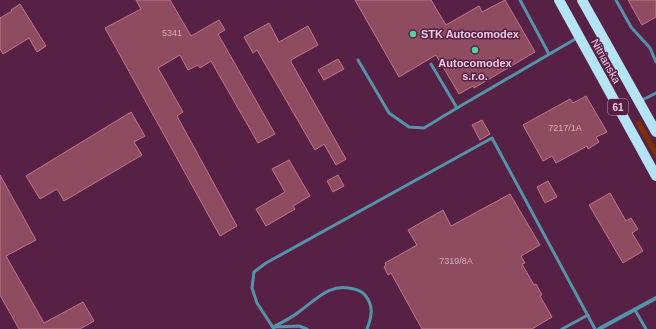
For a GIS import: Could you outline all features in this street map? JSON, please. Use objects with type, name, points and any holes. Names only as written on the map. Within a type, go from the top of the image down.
[{"type":"main road","name":"Nitrianska","points":[[559,0],[656,176]]},
{"type":"main road","name":"Nitrianska","points":[[582,0],[656,132]]},
{"type":"street","points":[[599,329],[656,298]]},
{"type":"lane","points":[[520,0],[549,54]]},
{"type":"lane","points":[[616,0],[631,27],[650,48],[656,62]]},
{"type":"lane","points":[[358,60],[389,113],[409,127],[424,128],[580,37]]},
{"type":"lane","points":[[431,64],[457,108]]},
{"type":"lane","points":[[639,102],[656,93]]},
{"type":"lane","points":[[274,328],[257,303],[252,288],[254,272],[266,263],[492,138],[595,329]]},
{"type":"lane","points":[[274,328],[299,312],[316,297],[332,289],[348,287],[362,291],[370,301],[372,316],[367,329]]},
{"type":"lane","points":[[635,310],[646,329]]},
{"type":"lane","points":[[562,329],[588,315]]},
{"type":"lane","points":[[274,328],[299,326],[307,329]]},
{"type":"shaded area","points":[[640,120],[656,148],[656,159],[635,122]]},
{"type":"building","points":[[136,0],[170,0],[191,36],[219,20],[225,30],[218,34],[275,134],[258,143],[211,61],[200,68],[198,65],[188,70],[180,55],[158,68],[183,112],[177,116],[237,226],[220,236],[105,28],[141,9]]},
{"type":"building","points":[[355,0],[431,0],[446,25],[479,6],[482,12],[505,0],[535,52],[474,88],[473,86],[459,94],[436,55],[399,77]]},
{"type":"building","points":[[628,0],[656,0],[656,17],[642,25]]},
{"type":"building","points":[[20,4],[46,46],[37,52],[29,38],[3,54],[0,49],[0,18]]},
{"type":"building","points":[[269,23],[279,42],[308,26],[318,45],[291,60],[291,62],[346,159],[336,165],[324,144],[315,150],[257,50],[253,53],[244,37]]},
{"type":"building","points":[[338,59],[344,69],[324,80],[318,70]]},
{"type":"building","points":[[586,96],[607,132],[596,137],[599,142],[588,149],[587,146],[556,163],[552,156],[543,161],[523,125],[570,99],[573,103]]},
{"type":"building","points":[[131,112],[145,136],[134,142],[142,155],[64,201],[57,189],[40,199],[26,176]]},
{"type":"building","points":[[482,120],[490,134],[480,140],[472,125]]},
{"type":"building","points":[[289,160],[310,196],[293,206],[295,209],[266,226],[256,209],[285,192],[272,169]]},
{"type":"building","points":[[0,175],[36,240],[6,256],[44,323],[83,302],[94,321],[80,329],[19,329],[0,295]]},
{"type":"building","points":[[338,175],[344,186],[333,192],[327,181]]},
{"type":"building","points":[[548,181],[557,197],[545,203],[537,187]]},
{"type":"building","points":[[610,193],[626,221],[631,218],[638,229],[632,233],[643,251],[623,263],[589,205]]},
{"type":"building","points":[[510,194],[540,245],[521,256],[525,263],[522,264],[534,285],[536,284],[542,295],[540,296],[552,317],[532,329],[422,329],[391,273],[388,275],[384,267],[386,265],[385,263],[417,245],[408,230],[443,210],[451,226]]},
{"type":"place","name":"STK Autocomodex","points":[[413,34]]},
{"type":"place","name":"Autocomodex s.r.o.","points":[[475,50]]}]
